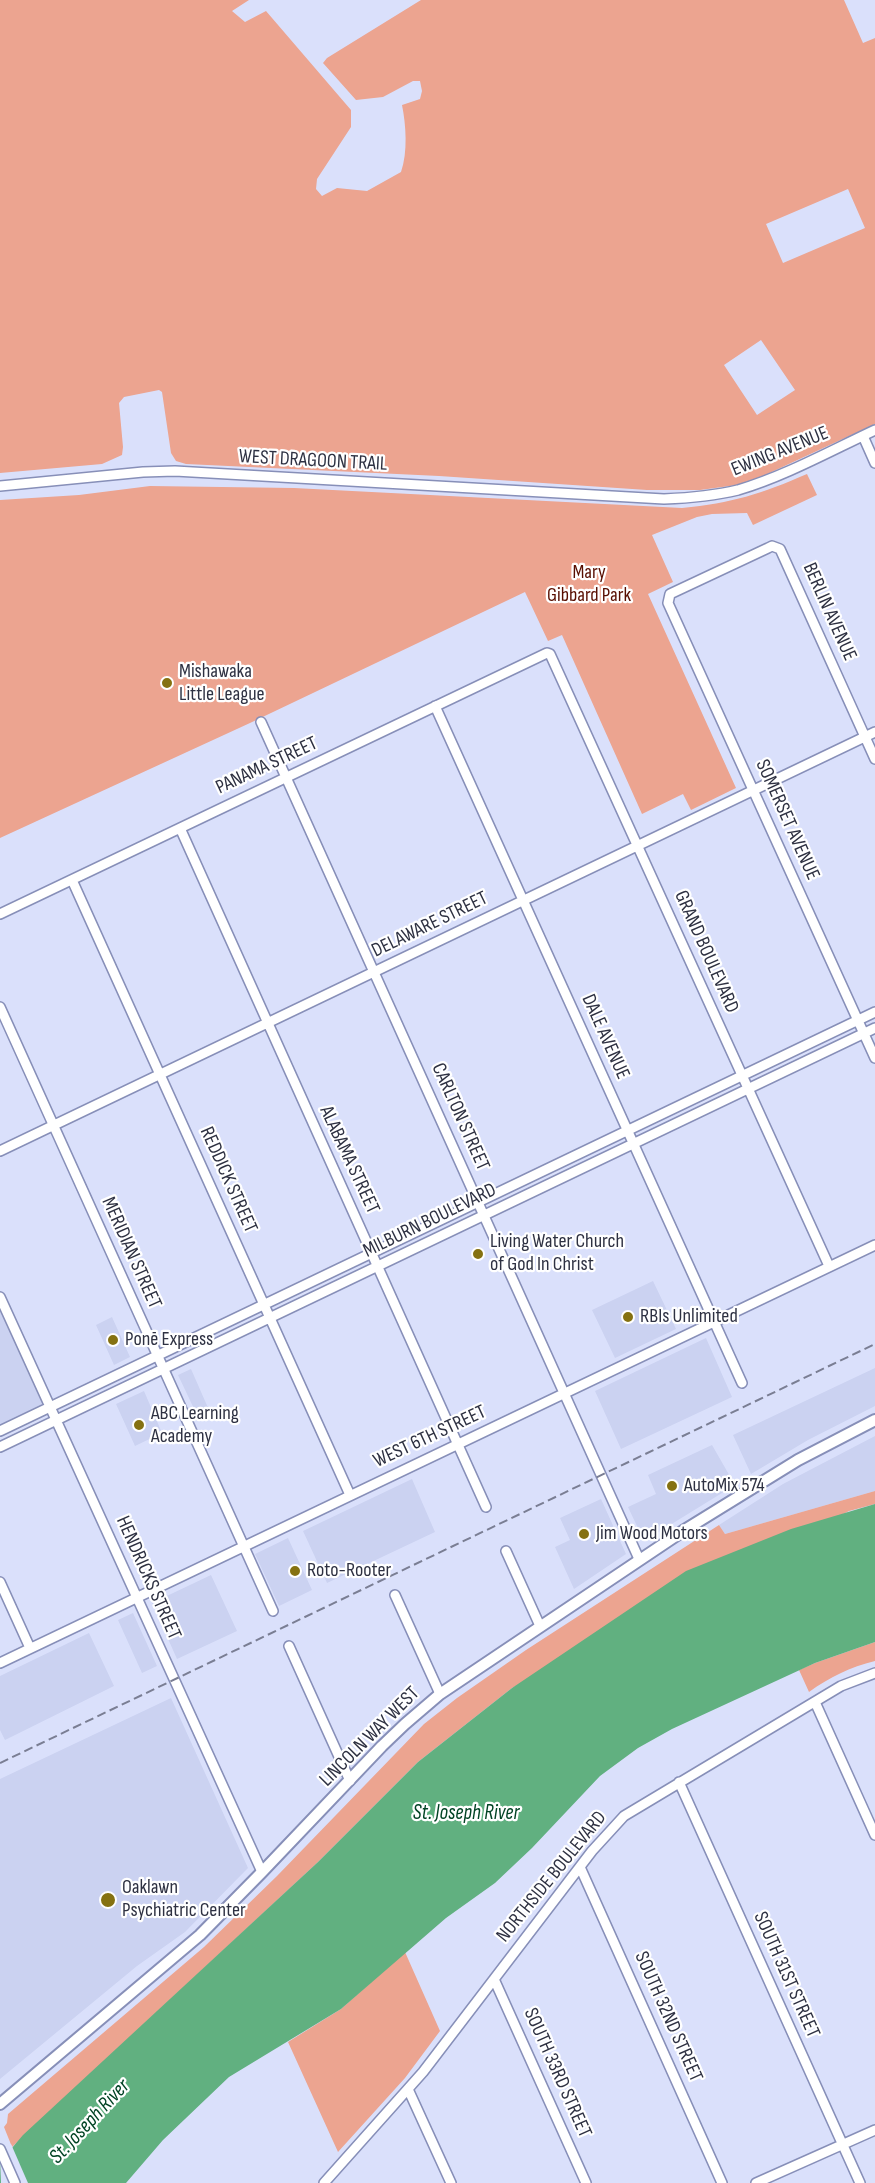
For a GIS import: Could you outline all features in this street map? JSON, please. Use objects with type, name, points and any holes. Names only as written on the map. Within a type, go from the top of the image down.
[{"type":"main road","name":"LINCOLN WAY WEST","points":[[0,2104],[191,1943],[405,1724],[440,1694],[639,1559],[798,1460],[875,1420]]},
{"type":"street","name":"EWING AVENUE","points":[[624,497],[684,498],[735,490],[768,479],[875,430]]},
{"type":"street","points":[[863,436],[875,463]]},
{"type":"street","name":"WEST DRAGOON TRAIL","points":[[0,486],[175,471],[624,497]]},
{"type":"street","name":"SOMERSET AVENUE","points":[[777,547],[772,546],[670,594],[668,603],[875,1058]]},
{"type":"street","name":"BERLIN AVENUE","points":[[777,547],[783,554],[875,759]]},
{"type":"street","name":"PANAMA STREET","points":[[0,914],[547,653],[550,654]]},
{"type":"street","name":"GRAND BOULEVARD","points":[[550,654],[829,1266]]},
{"type":"street","name":"DALE AVENUE","points":[[435,706],[741,1383]]},
{"type":"street","name":"CARLTON STREET","points":[[261,722],[639,1559]]},
{"type":"street","name":"DELAWARE STREET","points":[[0,1150],[875,732]]},
{"type":"street","name":"ALABAMA STREET","points":[[180,828],[486,1507]]},
{"type":"street","name":"REDDICK STREET","points":[[72,880],[350,1495]]},
{"type":"street","name":"MERIDIAN STREET","points":[[0,1007],[273,1611]]},
{"type":"street","name":"MILBURN BOULEVARD","points":[[0,1431],[875,1012]]},
{"type":"street","name":"MILBURN BOULEVARD","points":[[0,1447],[875,1028]]},
{"type":"street","name":"WEST 6TH STREET","points":[[0,1663],[875,1245]]},
{"type":"street","name":"HENDRICKS STREET","points":[[0,1297],[262,1872]]},
{"type":"street","points":[[506,1551],[540,1626]]},
{"type":"street","points":[[0,1582],[30,1648]]},
{"type":"street","points":[[395,1595],[440,1694]]},
{"type":"street","points":[[289,1646],[350,1781]]},
{"type":"street","name":"NORTHSIDE BOULEVARD","points":[[324,2183],[408,2089],[580,1867],[624,1816],[841,1686],[875,1674]]},
{"type":"street","points":[[815,1702],[875,1834]]},
{"type":"street","name":"SOUTH 31ST STREET","points":[[680,1782],[860,2183]]},
{"type":"street","name":"SOUTH 32ND STREET","points":[[580,1867],[722,2183]]},
{"type":"street","name":"SOUTH 33RD STREET","points":[[494,1979],[586,2183]]},
{"type":"street","points":[[408,2089],[451,2183]]},
{"type":"street","points":[[756,2183],[875,2130]]},
{"type":"street","points":[[0,2149],[15,2183]]},
{"type":"shaded area","points":[[653,1281],[676,1329],[615,1358],[592,1310]]},
{"type":"shaded area","points":[[0,1307],[43,1401],[40,1408],[0,1427]]},
{"type":"shaded area","name":"Ponē Express","points":[[112,1317],[130,1357],[114,1365],[96,1325]]},
{"type":"shaded area","points":[[706,1338],[732,1397],[621,1449],[595,1391]]},
{"type":"shaded area","points":[[875,1368],[875,1406],[808,1440],[751,1474],[733,1435]]},
{"type":"shaded area","points":[[191,1369],[209,1410],[197,1415],[178,1375]]},
{"type":"shaded area","points":[[144,1391],[162,1433],[135,1446],[116,1404]]},
{"type":"shaded area","points":[[875,1436],[875,1491],[725,1534],[719,1525],[783,1484]]},
{"type":"shaded area","points":[[712,1445],[735,1485],[644,1541],[628,1507],[656,1494],[648,1475]]},
{"type":"shaded area","points":[[412,1479],[435,1532],[327,1583],[303,1531]]},
{"type":"shaded area","points":[[601,1499],[626,1554],[574,1589],[555,1547],[570,1540],[560,1518]]},
{"type":"shaded area","points":[[288,1538],[312,1590],[279,1606],[255,1554]]},
{"type":"shaded area","points":[[211,1575],[237,1631],[177,1659],[152,1603]]},
{"type":"shaded area","points":[[133,1613],[157,1666],[142,1673],[118,1620]]},
{"type":"shaded area","points":[[89,1633],[114,1686],[5,1740],[0,1730],[0,1676]]},
{"type":"shaded area","name":"Oaklawn Psychiatric Center","points":[[171,1698],[248,1868],[185,1932],[137,1966],[0,2079],[0,1779]]},
{"type":"green space","points":[[0,0],[249,0],[232,11],[245,22],[266,11],[351,110],[351,127],[317,179],[316,189],[322,196],[337,188],[367,191],[401,172],[406,138],[402,105],[420,99],[422,91],[420,81],[413,81],[383,97],[356,100],[323,63],[327,58],[421,0],[844,0],[863,43],[875,38],[875,424],[763,476],[737,485],[700,490],[647,490],[439,476],[186,464],[176,461],[171,453],[162,392],[159,390],[124,397],[119,403],[122,455],[102,464],[0,473]],"holes":[[[848,189],[865,228],[783,263],[766,224]],[[761,340],[795,390],[757,415],[724,365]]]},
{"type":"green space","name":"Mary Gibbard Park","points":[[807,474],[817,495],[753,525],[747,513],[712,514],[697,517],[652,535],[673,582],[648,594],[736,788],[691,810],[683,794],[642,814],[562,635],[548,641],[525,592],[250,723],[0,838],[0,500],[79,495],[150,486],[294,488],[682,508],[746,497]]},
{"type":"green space","points":[[875,1491],[875,1504],[849,1511],[512,1688],[418,1762],[318,1862],[12,2147],[4,2127],[8,2114],[204,1947],[277,1876],[424,1724],[457,1698],[526,1650],[719,1525],[725,1534]]},
{"type":"green space","points":[[875,1642],[875,1661],[840,1673],[809,1692],[799,1670]]},
{"type":"green space","points":[[405,1952],[440,2031],[405,2078],[338,2152],[288,2042],[341,2009]]},
{"type":"water","name":"St. Joseph River","points":[[875,1504],[875,1642],[815,1663],[672,1729],[638,1748],[600,1776],[532,1848],[495,1883],[446,1918],[341,2009],[229,2077],[163,2140],[126,2183],[0,2183],[0,2162],[23,2135],[318,1862],[418,1762],[512,1688],[686,1571],[791,1529]]},
{"type":"pier","points":[[11,2144],[28,2183],[1,2183],[0,2158]]},
{"type":"railway","points":[[0,1763],[875,1344]]},
{"type":"place","name":"Mishawaka Little League","points":[[167,683]]},
{"type":"place","name":"Living Water Church of God In Christ","points":[[478,1254]]},
{"type":"place","name":"RBIs Unlimited","points":[[628,1317]]},
{"type":"place","name":"Ponē Express","points":[[113,1340]]},
{"type":"place","name":"ABC Learning Academy","points":[[139,1425]]},
{"type":"place","name":"AutoMix 574","points":[[672,1486]]},
{"type":"place","name":"Jim Wood Motors","points":[[584,1534]]},
{"type":"place","name":"Roto-Rooter","points":[[295,1571]]},
{"type":"place","name":"Oaklawn Psychiatric Center","points":[[108,1900]]}]
